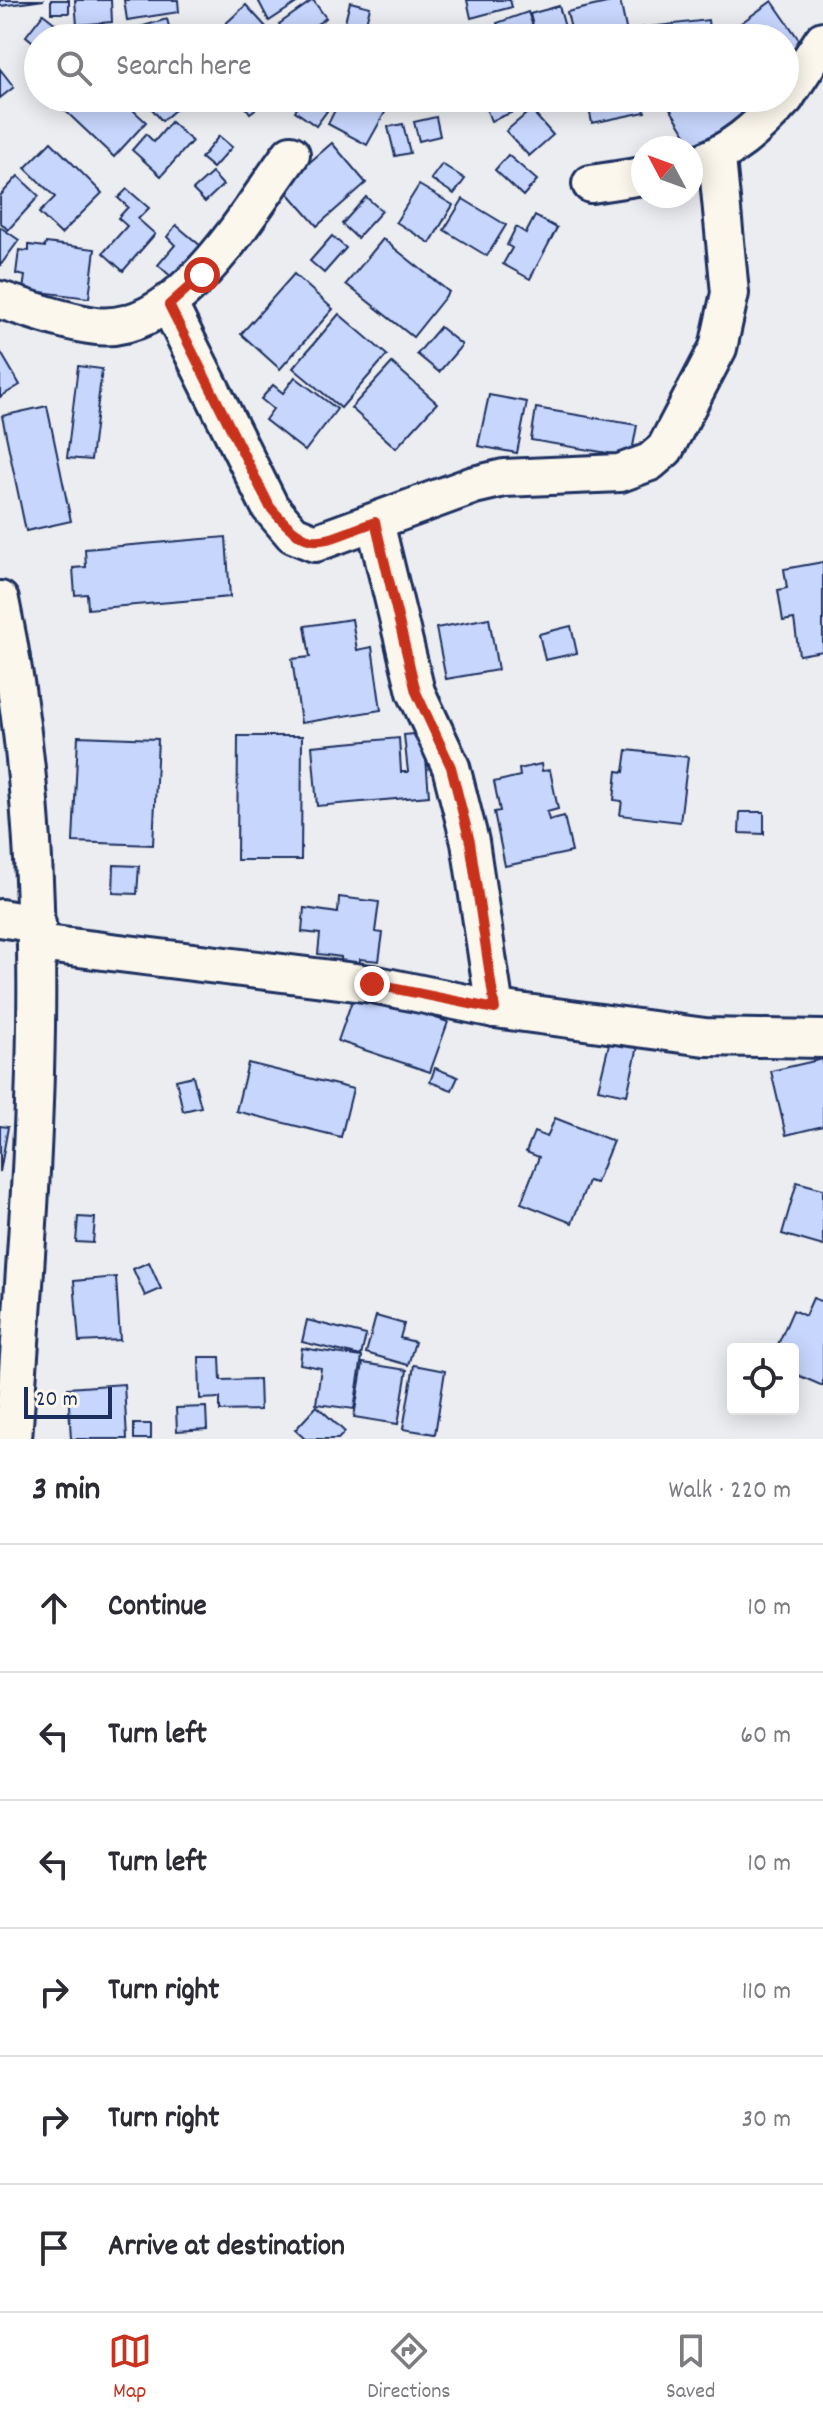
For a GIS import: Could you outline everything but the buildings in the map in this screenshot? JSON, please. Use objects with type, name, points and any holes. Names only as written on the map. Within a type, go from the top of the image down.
[{"type":"street","points":[[799,77],[823,40]]},
{"type":"street","points":[[169,305],[270,507],[293,534],[315,543],[474,485],[504,478],[620,473],[650,462],[665,449],[718,348],[730,293],[704,162],[762,123],[772,112]]},
{"type":"street","points":[[0,300],[98,326],[131,320],[169,305],[202,275],[291,154]]},
{"type":"street","points":[[591,184],[631,178]]},
{"type":"street","points":[[375,522],[416,692],[451,767],[470,842],[495,1009]]},
{"type":"street","points":[[0,600],[10,646],[30,799],[37,934],[28,1227],[13,1439]]},
{"type":"street","points":[[0,918],[37,934],[372,984],[495,1009],[705,1037],[823,1039]]},
{"type":"route","points":[[202,275],[169,305],[270,507],[293,534],[315,543],[375,522],[416,692],[451,767],[470,842],[495,1009],[372,984]]}]
